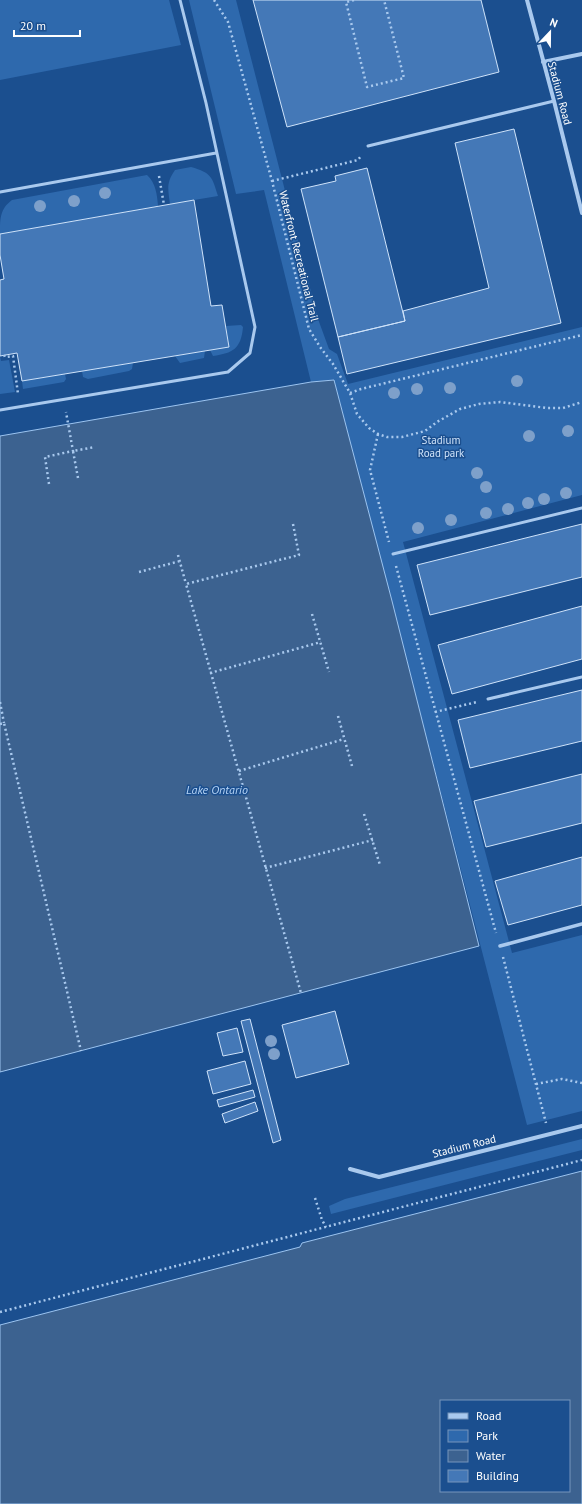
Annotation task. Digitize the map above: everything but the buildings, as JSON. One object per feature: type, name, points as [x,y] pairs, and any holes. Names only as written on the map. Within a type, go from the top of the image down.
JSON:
[{"type":"street","name":"Stadium Road","points":[[527,0],[582,213]]},
{"type":"street","points":[[543,62],[582,54]]},
{"type":"street","points":[[500,946],[582,924]]},
{"type":"street","name":"Stadium Road","points":[[350,1168],[379,1177],[582,1126]]},
{"type":"lane","points":[[0,410],[228,372],[250,353],[255,327],[206,103],[180,0]]},
{"type":"lane","points":[[368,146],[554,101]]},
{"type":"lane","points":[[0,192],[216,153]]},
{"type":"lane","points":[[393,554],[582,508]]},
{"type":"lane","points":[[488,699],[582,677]]},
{"type":"path","name":"Waterfront Recreational Trail","points":[[214,0],[228,22],[272,181],[309,329],[333,364],[350,394],[357,414],[369,428],[378,434]]},
{"type":"path","points":[[354,0],[346,2],[367,87],[404,78],[384,0]]},
{"type":"path","points":[[272,181],[358,160],[368,146]]},
{"type":"path","points":[[157,164],[164,205]]},
{"type":"path","points":[[350,394],[361,389],[582,335]]},
{"type":"path","points":[[4,355],[5,358],[13,356],[20,407]]},
{"type":"path","points":[[549,1135],[500,946],[370,470],[378,434],[387,437],[402,437],[425,431],[437,422],[460,409],[479,404],[500,402],[562,408],[582,402]]},
{"type":"path","points":[[69,428],[78,478]]},
{"type":"path","points":[[49,484],[45,457],[95,447]]},
{"type":"path","points":[[186,584],[299,555],[293,524]]},
{"type":"path","points":[[178,555],[301,993]]},
{"type":"path","points":[[140,572],[180,561]]},
{"type":"path","points":[[312,614],[329,672]]},
{"type":"path","points":[[210,673],[321,642]]},
{"type":"path","points":[[435,712],[488,699]]},
{"type":"path","points":[[0,702],[81,1051]]},
{"type":"path","points":[[338,716],[352,766]]},
{"type":"path","points":[[0,724],[4,723]]},
{"type":"path","points":[[239,771],[344,739]]},
{"type":"path","points":[[364,814],[380,865]]},
{"type":"path","points":[[265,868],[373,840]]},
{"type":"path","points":[[536,1084],[562,1079],[582,1083]]},
{"type":"path","points":[[0,1312],[582,1160]]},
{"type":"path","points":[[315,1198],[322,1220],[326,1227]]},
{"type":"green space","points":[[0,0],[169,0],[181,45],[0,80]]},
{"type":"green space","name":"Stadium Road park","points":[[189,0],[236,0],[318,319],[329,349],[337,354],[348,384],[582,327],[582,495],[403,542],[512,953],[582,935],[582,1111],[527,1125],[334,380],[311,382],[264,190],[236,194]]},
{"type":"green space","points":[[191,167],[203,171],[210,177],[218,196],[170,204],[168,186],[172,175],[175,170]]},
{"type":"green space","points":[[147,175],[154,185],[158,206],[0,234],[0,223],[3,210],[12,200]]},
{"type":"green space","points":[[241,325],[243,327],[242,334],[235,349],[213,356],[210,350],[229,347],[226,326]]},
{"type":"green space","points":[[205,351],[204,358],[180,363],[175,356]]},
{"type":"green space","points":[[0,356],[1,361],[9,360],[15,392],[0,394]]},
{"type":"green space","points":[[133,363],[132,369],[129,371],[88,379],[83,377],[82,371]]},
{"type":"green space","points":[[65,374],[66,379],[64,382],[23,389],[22,381]]},
{"type":"green space","points":[[582,1139],[582,1150],[331,1214],[329,1206],[345,1199]]},
{"type":"water","name":"Lake Ontario","points":[[334,380],[392,601],[479,946],[0,1072],[0,436],[311,382]]},
{"type":"water","points":[[582,1171],[582,1504],[0,1504],[0,1325],[300,1247],[302,1243]]}]
